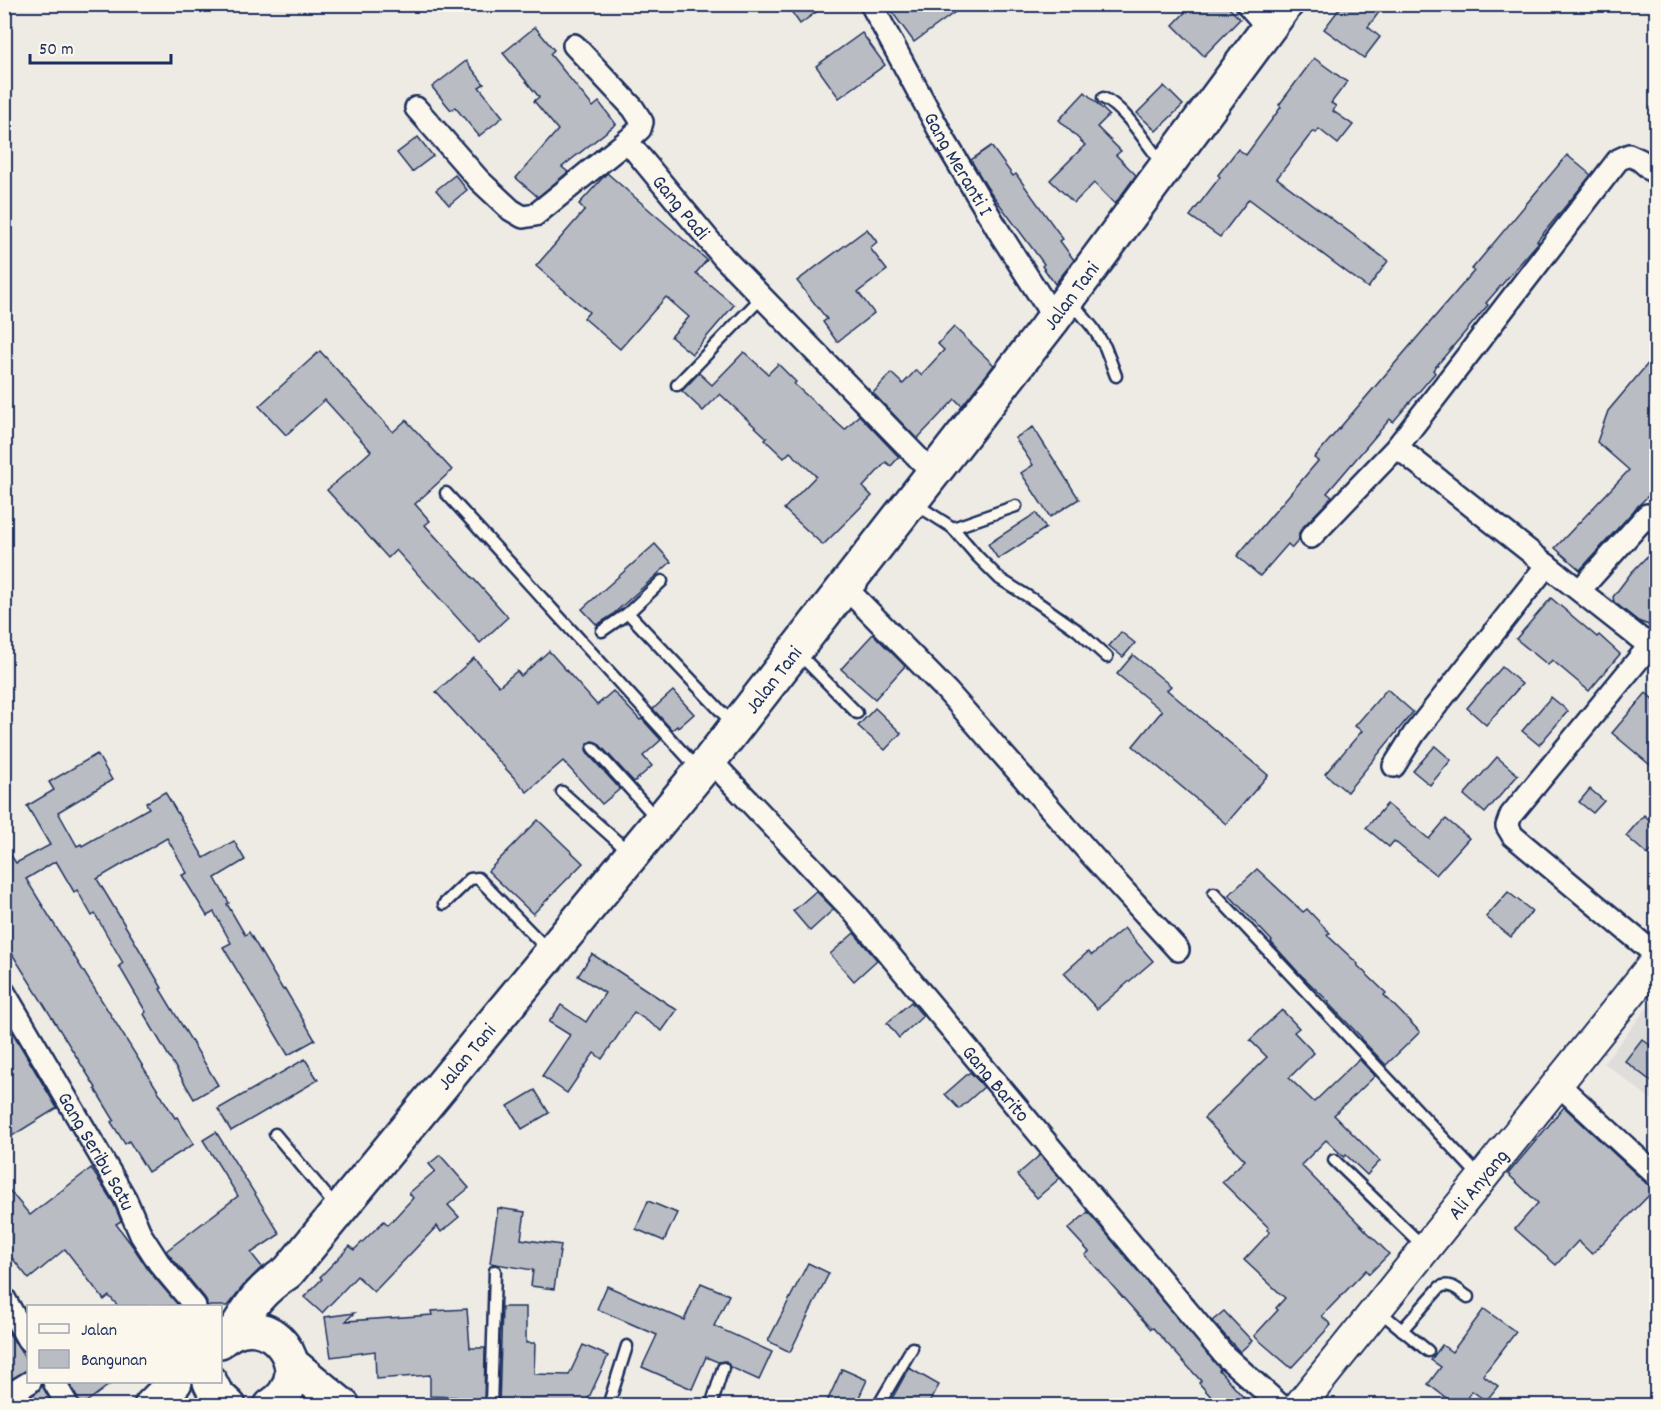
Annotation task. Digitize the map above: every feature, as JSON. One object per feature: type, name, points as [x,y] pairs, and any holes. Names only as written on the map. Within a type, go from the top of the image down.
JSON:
[{"type":"main road","name":"Jalan Tani","points":[[225,1337],[260,1293],[288,1272],[705,766],[1061,308],[1277,17]]},
{"type":"main road","points":[[274,1336],[273,1319],[288,1272]]},
{"type":"main road","points":[[225,1337],[245,1329],[256,1329],[266,1331],[283,1344],[289,1353],[292,1376],[282,1396],[271,1406]]},
{"type":"main road","points":[[292,1364],[343,1406]]},
{"type":"main road","points":[[151,1406],[174,1383]]},
{"type":"street","name":"Gang Meranti I","points":[[871,4],[945,141],[1001,235],[1061,308]]},
{"type":"street","points":[[1247,4],[1277,17]]},
{"type":"street","points":[[416,108],[479,180],[511,210],[523,217],[535,215],[627,141],[640,129],[642,122],[633,108],[574,45]]},
{"type":"street","name":"Gang Padi","points":[[627,141],[723,257],[933,473]]},
{"type":"street","points":[[1311,537],[1397,447],[1618,160],[1629,155],[1640,160],[1656,174]]},
{"type":"street","points":[[1397,447],[1547,565],[1654,645],[1510,815],[1507,826],[1513,836],[1656,955]]},
{"type":"street","points":[[1580,590],[1653,514]]},
{"type":"street","points":[[1394,766],[1414,734],[1547,565]]},
{"type":"street","points":[[845,587],[947,691],[1178,950]]},
{"type":"street","name":"Gang Barito","points":[[705,766],[851,909],[1225,1356],[1281,1406]]},
{"type":"street","name":"Ali Anyang","points":[[1299,1406],[1656,961]]},
{"type":"street","name":"Gang Seribu Satu","points":[[4,992],[125,1198],[141,1235],[159,1263],[194,1305]]},
{"type":"street","points":[[1558,1084],[1656,1174]]},
{"type":"street","points":[[4,1298],[27,1338]]},
{"type":"street","points":[[4,1398],[28,1383]]},
{"type":"street","points":[[55,1383],[68,1406]]},
{"type":"lane","points":[[1103,98],[1120,109],[1165,168]]},
{"type":"lane","points":[[678,385],[762,297]]},
{"type":"lane","points":[[1061,308],[1093,327],[1105,347],[1116,376]]},
{"type":"lane","points":[[446,493],[705,766]]},
{"type":"lane","points":[[912,501],[953,528],[1000,579],[1077,630],[1107,657]]},
{"type":"lane","points":[[953,528],[1016,506]]},
{"type":"lane","points":[[602,631],[628,613],[662,581]]},
{"type":"lane","points":[[628,613],[735,727]]},
{"type":"lane","points":[[795,650],[857,713]]},
{"type":"lane","points":[[593,748],[660,822]]},
{"type":"lane","points":[[562,792],[632,856]]},
{"type":"lane","points":[[444,904],[470,879],[478,878],[551,953]]},
{"type":"lane","points":[[1214,893],[1482,1178]]},
{"type":"lane","points":[[275,1134],[339,1210]]},
{"type":"lane","points":[[1334,1160],[1425,1248]]},
{"type":"lane","points":[[491,1406],[495,1271]]},
{"type":"lane","points":[[1402,1330],[1445,1284],[1468,1297]]},
{"type":"lane","points":[[1376,1308],[1428,1351]]},
{"type":"lane","points":[[608,1406],[627,1346]]},
{"type":"lane","points":[[878,1406],[912,1348]]},
{"type":"lane","points":[[711,1406],[723,1368]]},
{"type":"shaded area","points":[[1656,996],[1656,1103],[1604,1063]]},
{"type":"building","points":[[786,4],[827,4],[800,24]]},
{"type":"building","points":[[903,4],[966,4],[914,42],[892,12]]},
{"type":"building","points":[[1193,4],[1225,4],[1240,19],[1204,56],[1173,25]]},
{"type":"building","points":[[1343,4],[1385,4],[1368,27],[1380,37],[1364,58],[1324,29]]},
{"type":"building","points":[[535,27],[554,50],[550,54],[593,107],[599,102],[616,124],[562,167],[568,172],[538,197],[516,178],[558,130],[534,101],[539,97],[503,53]]},
{"type":"building","points":[[862,33],[885,65],[839,98],[816,66]]},
{"type":"building","points":[[1314,58],[1347,82],[1331,103],[1336,106],[1333,111],[1353,125],[1338,144],[1319,129],[1316,133],[1313,131],[1277,178],[1388,261],[1368,288],[1249,199],[1220,237],[1190,216],[1238,149],[1246,155]]},
{"type":"building","points":[[466,61],[484,84],[479,87],[503,117],[479,136],[455,107],[451,110],[432,87]]},
{"type":"building","points":[[1164,86],[1183,105],[1156,131],[1137,113]]},
{"type":"building","points":[[1085,92],[1109,115],[1097,127],[1121,151],[1116,155],[1136,175],[1115,204],[1094,183],[1074,203],[1050,180],[1085,145],[1059,120]]},
{"type":"building","points":[[418,137],[433,156],[412,172],[397,153]]},
{"type":"building","points":[[991,146],[1013,176],[1016,174],[1063,239],[1060,241],[1074,260],[1055,284],[1042,266],[1044,264],[986,186],[971,160]]},
{"type":"building","points":[[1567,155],[1591,175],[1537,241],[1539,242],[1486,303],[1488,305],[1433,370],[1435,373],[1393,422],[1390,419],[1327,493],[1332,497],[1302,528],[1299,540],[1292,548],[1288,544],[1260,576],[1237,556],[1318,461],[1314,458],[1474,271],[1472,269]]},
{"type":"building","points":[[607,173],[707,260],[696,273],[734,305],[692,354],[671,337],[689,317],[666,297],[620,349],[584,318],[589,312],[536,266],[585,210],[579,204]]},
{"type":"building","points":[[455,175],[467,190],[449,205],[436,190]]},
{"type":"building","points":[[867,229],[877,242],[870,248],[887,270],[858,292],[874,313],[837,342],[823,322],[827,319],[797,281]]},
{"type":"building","points":[[954,327],[994,365],[962,406],[955,399],[917,439],[873,393],[891,373],[903,384],[916,370],[921,375],[944,350],[938,344]]},
{"type":"building","points":[[320,351],[393,432],[406,420],[452,470],[415,504],[430,521],[425,525],[508,617],[480,643],[396,550],[388,558],[327,490],[371,451],[325,400],[286,435],[259,406]]},
{"type":"building","points":[[744,352],[768,374],[778,364],[796,382],[794,384],[845,430],[859,415],[899,457],[891,466],[886,462],[863,487],[872,496],[823,545],[784,509],[816,476],[790,452],[784,458],[765,440],[767,438],[720,394],[703,411],[682,391],[699,373],[712,385]]},
{"type":"building","points":[[1656,354],[1656,488],[1580,570],[1555,548],[1629,470],[1597,442],[1608,411]]},
{"type":"building","points":[[1033,427],[1079,499],[1050,517],[1021,473],[1033,465],[1015,438]]},
{"type":"building","points":[[1036,513],[1046,528],[998,559],[988,544]]},
{"type":"building","points":[[655,544],[671,562],[611,616],[597,625],[582,609]]},
{"type":"building","points":[[1656,547],[1656,626],[1651,626],[1638,621],[1614,602],[1613,597],[1631,573]]},
{"type":"building","points":[[1551,598],[1620,654],[1589,691],[1552,660],[1548,665],[1516,639]]},
{"type":"building","points":[[1121,632],[1135,643],[1123,657],[1109,646]]},
{"type":"building","points":[[873,634],[905,666],[875,699],[841,669]]},
{"type":"building","points":[[549,651],[597,705],[613,691],[661,740],[643,756],[652,766],[634,782],[598,743],[592,741],[588,743],[587,753],[620,789],[602,804],[563,761],[527,792],[436,692],[474,658],[499,686],[517,671],[521,676]]},
{"type":"building","points":[[1133,655],[1171,686],[1167,690],[1268,775],[1226,824],[1133,746],[1162,711],[1117,674]]},
{"type":"building","points":[[1502,667],[1522,684],[1486,725],[1467,708]]},
{"type":"building","points":[[1387,689],[1413,712],[1347,792],[1325,774],[1362,731],[1355,726]]},
{"type":"building","points":[[673,691],[694,714],[678,728],[677,726],[672,730],[653,709]]},
{"type":"building","points":[[1646,693],[1656,702],[1656,770],[1612,733]]},
{"type":"building","points":[[1551,697],[1568,711],[1539,745],[1522,731]]},
{"type":"building","points":[[875,708],[901,733],[885,750],[858,726]]},
{"type":"building","points":[[1435,746],[1451,760],[1430,785],[1413,771]]},
{"type":"building","points":[[97,754],[112,780],[58,812],[77,846],[81,844],[82,846],[149,808],[146,803],[165,792],[204,858],[234,841],[245,860],[215,878],[245,935],[249,932],[315,1040],[288,1055],[223,947],[231,943],[214,912],[207,916],[182,875],[187,873],[167,838],[97,879],[218,1085],[194,1099],[144,1014],[146,1012],[119,966],[123,963],[95,914],[92,916],[77,890],[74,892],[56,861],[26,879],[175,1118],[177,1117],[194,1144],[148,1172],[129,1141],[125,1144],[111,1122],[114,1120],[96,1088],[4,941],[4,845],[16,863],[50,845],[27,806],[54,790],[49,782]]},
{"type":"building","points":[[1497,757],[1518,775],[1485,813],[1464,795]]},
{"type":"building","points":[[1590,789],[1604,801],[1593,813],[1579,802]]},
{"type":"building","points":[[1387,804],[1429,839],[1446,819],[1469,838],[1436,875],[1394,841],[1389,847],[1366,828]]},
{"type":"building","points":[[1644,815],[1656,826],[1656,845],[1648,855],[1626,836]]},
{"type":"building","points":[[538,820],[583,863],[533,914],[488,871]]},
{"type":"building","points":[[1257,869],[1303,912],[1307,909],[1330,933],[1327,935],[1386,993],[1384,995],[1420,1032],[1386,1065],[1229,895]]},
{"type":"building","points":[[816,891],[834,909],[810,931],[793,911]]},
{"type":"building","points":[[1508,892],[1532,911],[1511,937],[1486,917]]},
{"type":"building","points":[[1124,928],[1153,961],[1097,1009],[1064,973],[1088,952],[1092,955]]},
{"type":"building","points":[[854,933],[877,960],[854,981],[830,954]]},
{"type":"building","points":[[592,954],[677,1010],[662,1031],[634,1012],[602,1059],[594,1053],[567,1093],[542,1076],[570,1035],[549,1022],[561,1005],[586,1022],[605,993],[578,976]]},
{"type":"building","points":[[911,1002],[923,1016],[899,1038],[887,1023]]},
{"type":"building","points":[[1282,1010],[1299,1028],[1294,1032],[1314,1053],[1289,1078],[1314,1102],[1359,1059],[1375,1076],[1334,1115],[1380,1161],[1367,1175],[1326,1140],[1301,1165],[1389,1254],[1369,1274],[1366,1270],[1322,1316],[1331,1325],[1291,1368],[1254,1336],[1278,1310],[1276,1308],[1285,1298],[1244,1260],[1270,1232],[1267,1230],[1269,1228],[1222,1182],[1245,1160],[1204,1118],[1267,1057],[1250,1040]]},
{"type":"building","points":[[4,1018],[57,1108],[4,1141]]},
{"type":"building","points":[[1642,1039],[1656,1050],[1656,1085],[1625,1061]]},
{"type":"building","points":[[305,1059],[318,1080],[231,1131],[218,1109]]},
{"type":"building","points":[[970,1072],[984,1087],[959,1109],[945,1094]]},
{"type":"building","points":[[535,1090],[549,1113],[522,1129],[508,1106]]},
{"type":"building","points":[[1564,1107],[1647,1184],[1656,1188],[1592,1254],[1578,1241],[1556,1265],[1515,1229],[1538,1203],[1508,1174]]},
{"type":"building","points":[[216,1132],[280,1234],[251,1253],[262,1267],[227,1306],[207,1305],[205,1298],[166,1251],[238,1196],[203,1140]]},
{"type":"building","points":[[440,1155],[469,1188],[448,1205],[459,1217],[441,1232],[437,1226],[374,1292],[357,1276],[322,1313],[304,1297],[350,1246],[354,1250],[384,1221],[388,1225],[413,1198],[409,1193],[435,1171],[429,1164]]},
{"type":"building","points":[[1040,1155],[1060,1178],[1037,1198],[1017,1175]]},
{"type":"building","points":[[91,1168],[114,1204],[121,1221],[116,1224],[149,1271],[178,1305],[117,1305],[109,1296],[104,1300],[65,1249],[29,1279],[4,1248],[4,1184],[30,1215]]},
{"type":"building","points":[[648,1201],[677,1213],[664,1241],[636,1229]]},
{"type":"building","points":[[498,1208],[525,1212],[521,1239],[561,1245],[554,1289],[531,1286],[533,1270],[490,1263]]},
{"type":"building","points":[[1088,1212],[1251,1406],[1219,1406],[1199,1383],[1201,1381],[1085,1255],[1089,1252],[1068,1229]]},
{"type":"building","points":[[808,1263],[829,1273],[790,1352],[768,1341]]},
{"type":"building","points":[[701,1283],[729,1295],[714,1326],[772,1352],[759,1380],[730,1367],[726,1361],[718,1362],[706,1357],[692,1389],[642,1367],[657,1335],[597,1309],[607,1286],[684,1320]]},
{"type":"building","points":[[502,1307],[526,1307],[526,1343],[535,1343],[534,1374],[569,1375],[583,1345],[608,1356],[585,1406],[499,1406]]},
{"type":"building","points":[[467,1309],[470,1348],[485,1348],[484,1406],[456,1406],[456,1397],[430,1396],[430,1375],[376,1379],[375,1351],[331,1357],[325,1317],[354,1313],[346,1321],[432,1315],[431,1311]]},
{"type":"building","points":[[1484,1309],[1516,1332],[1483,1375],[1498,1386],[1486,1401],[1472,1391],[1461,1406],[1457,1406],[1428,1384],[1441,1367],[1431,1360],[1442,1345],[1452,1352]]},
{"type":"building","points":[[1224,1311],[1252,1341],[1240,1352],[1212,1321]]},
{"type":"building","points":[[4,1325],[27,1361],[27,1371],[4,1383]]},
{"type":"building","points":[[909,1368],[939,1385],[927,1406],[888,1406]]},
{"type":"building","points":[[842,1369],[867,1380],[855,1406],[825,1406]]},
{"type":"building","points":[[69,1383],[112,1383],[81,1406]]},
{"type":"building","points":[[42,1385],[53,1406],[17,1406],[37,1392]]}]
